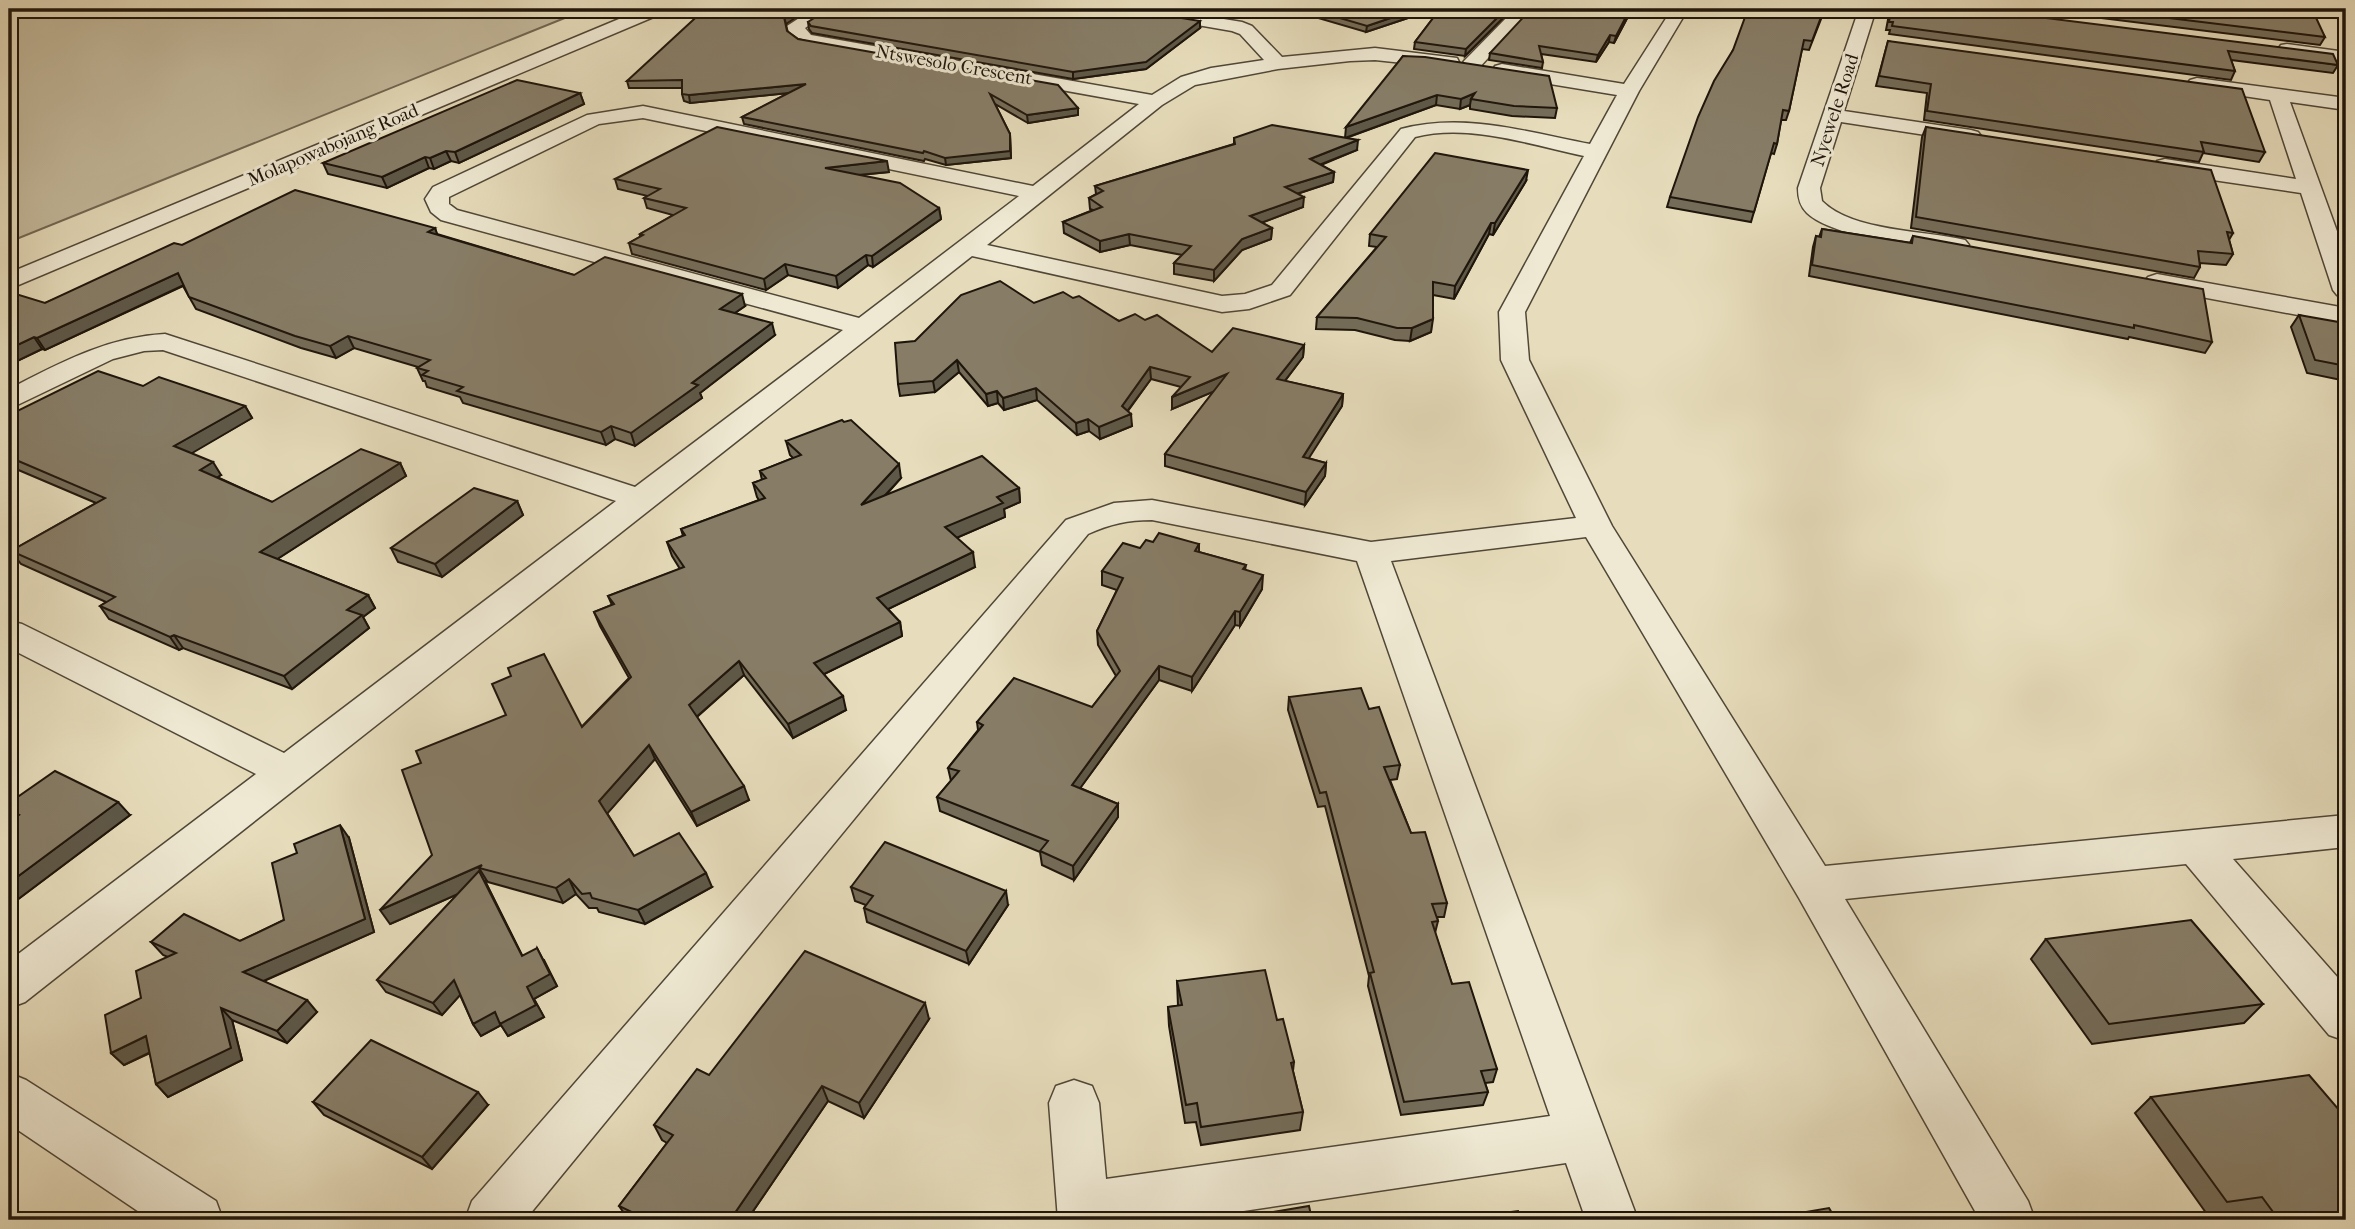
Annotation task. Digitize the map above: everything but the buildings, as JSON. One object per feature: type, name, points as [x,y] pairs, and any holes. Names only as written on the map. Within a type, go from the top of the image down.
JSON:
[{"type":"street","name":"Molapowabojang Road","points":[[9,282],[657,9]]},
{"type":"street","name":"Ntswesolo Crescent","points":[[825,9],[796,26],[797,33],[806,39],[1155,101]]},
{"type":"street","points":[[1134,9],[1236,26],[1246,30],[1278,63]]},
{"type":"street","points":[[1471,65],[1524,9]]},
{"type":"street","points":[[1680,9],[1629,91],[1512,312],[1516,360],[1596,526],[1814,885],[2009,1220]]},
{"type":"street","name":"Nyewele Road","points":[[1867,9],[1866,39],[1833,115],[1808,198],[1815,209],[1861,228],[1982,250]]},
{"type":"street","points":[[2301,9],[2342,15]]},
{"type":"street","points":[[2263,46],[2346,57]]},
{"type":"street","points":[[9,988],[1155,101],[1199,77],[1278,63],[1375,54],[1471,65],[1629,91]]},
{"type":"street","points":[[2184,82],[2346,104]]},
{"type":"street","points":[[2278,95],[2346,290]]},
{"type":"street","points":[[863,327],[449,215],[439,207],[436,199],[441,192],[594,119],[643,112],[1035,193]]},
{"type":"street","points":[[1833,115],[1997,140]]},
{"type":"street","points":[[968,248],[1222,304],[1249,301],[1281,290],[1408,133],[1420,128],[1460,126],[1596,152]]},
{"type":"street","points":[[2147,163],[2310,188]]},
{"type":"street","points":[[2131,277],[2346,316]]},
{"type":"street","points":[[9,400],[112,349],[165,342],[640,499]]},
{"type":"street","points":[[491,1220],[1077,527],[1098,516],[1124,509],[1152,510],[1371,553],[1596,526]]},
{"type":"street","points":[[1371,553],[1612,1220]]},
{"type":"street","points":[[9,633],[287,772]]},
{"type":"street","points":[[1814,885],[2346,831]]},
{"type":"street","points":[[2197,847],[2346,1020]]},
{"type":"street","points":[[9,1096],[197,1220]]},
{"type":"street","points":[[1074,1103],[1083,1215],[1581,1136]]},
{"type":"shaded area","points":[[9,9],[587,9],[9,242]]}]
